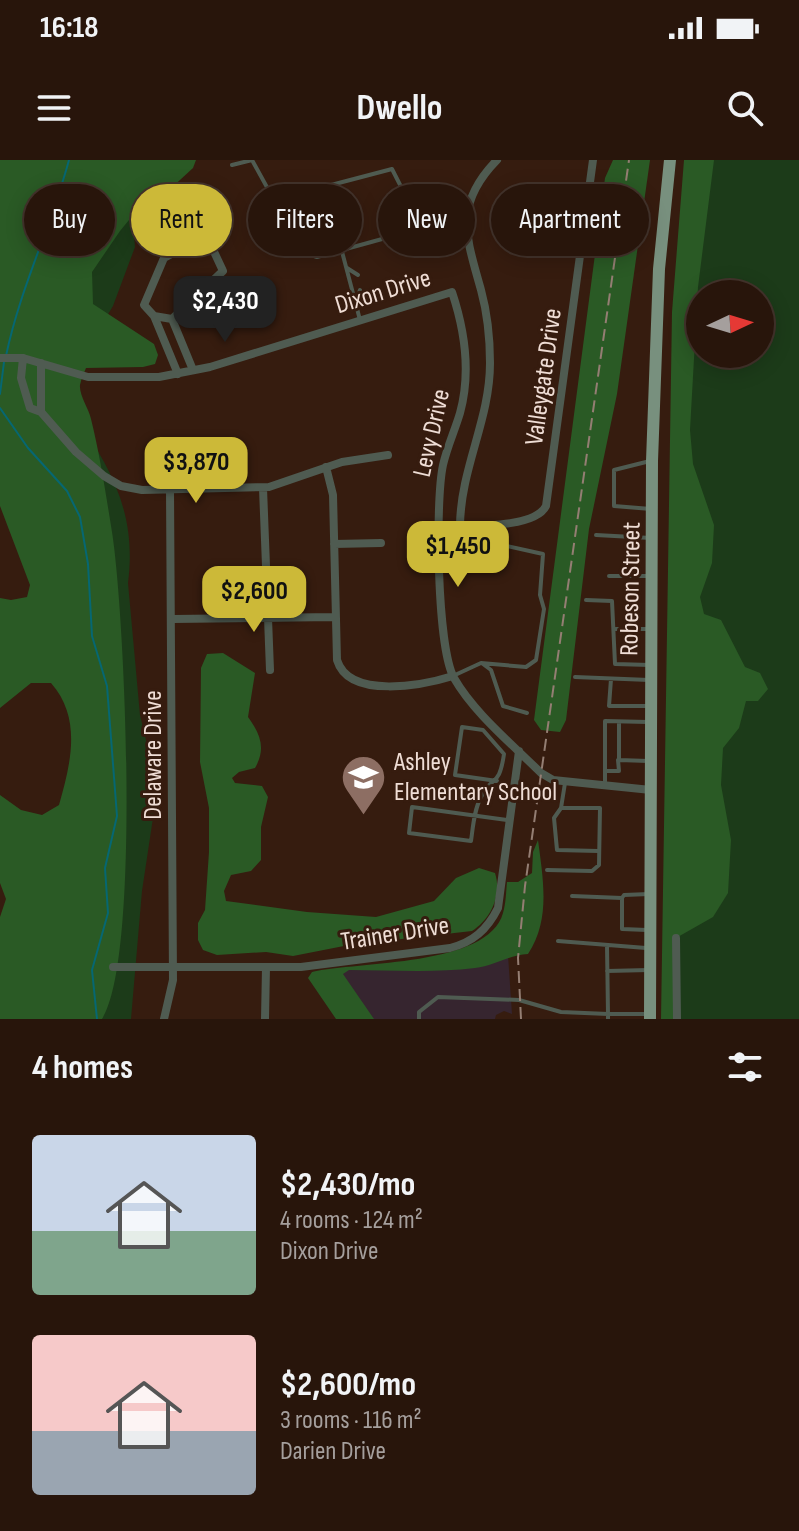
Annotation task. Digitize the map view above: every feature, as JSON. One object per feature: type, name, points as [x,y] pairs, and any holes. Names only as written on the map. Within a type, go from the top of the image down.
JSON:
[{"type":"main road","name":"Robeson Street","points":[[650,1016],[652,461],[659,269],[670,160]]},
{"type":"street","name":"Valleygate Drive","points":[[460,525],[466,468],[480,430],[490,363],[482,292],[467,248],[467,214],[481,176],[497,160]]},
{"type":"street","name":"Valleygate Drive","points":[[437,527],[529,521],[542,514],[546,506],[593,160]]},
{"type":"street","points":[[172,319],[223,271],[212,244],[206,240],[195,240],[164,258],[144,305],[154,316],[178,374]]},
{"type":"street","name":"Dixon Drive","points":[[0,358],[23,358],[99,378],[131,379],[178,374],[452,292]]},
{"type":"street","name":"Levy Drive","points":[[452,292],[465,346],[465,392],[444,463],[437,527],[448,663],[453,676]]},
{"type":"street","points":[[154,316],[172,319]]},
{"type":"street","points":[[172,319],[193,370]]},
{"type":"street","points":[[23,358],[24,396],[30,408],[41,412],[76,452],[121,486],[170,490],[263,488],[326,467],[388,455]]},
{"type":"street","points":[[41,363],[41,412]]},
{"type":"street","points":[[326,467],[333,495],[337,660],[342,672],[351,678],[385,687],[420,686],[453,676],[541,773],[565,783],[651,790]]},
{"type":"street","points":[[263,488],[270,670]]},
{"type":"street","name":"Delaware Drive","points":[[164,1019],[172,995],[173,965],[170,490]]},
{"type":"street","points":[[334,544],[381,543]]},
{"type":"street","points":[[173,619],[335,617]]},
{"type":"street","name":"Trainer Drive","points":[[113,967],[327,965],[450,948],[472,939],[487,926],[498,908],[519,751]]},
{"type":"street","points":[[676,938],[677,1019]]},
{"type":"street","points":[[265,1019],[266,967]]},
{"type":"lane","points":[[232,165],[252,160],[265,184]]},
{"type":"lane","points":[[336,184],[392,169],[422,228],[362,246]]},
{"type":"lane","points":[[343,256],[360,320]]},
{"type":"lane","points":[[345,267],[358,275]]},
{"type":"lane","points":[[355,302],[360,290]]},
{"type":"lane","points":[[652,461],[614,470],[614,506],[654,509]]},
{"type":"lane","points":[[596,535],[653,538]]},
{"type":"lane","points":[[453,676],[481,663],[526,667],[536,660],[544,609],[540,595],[543,554],[493,543],[485,554]]},
{"type":"lane","points":[[609,576],[653,576]]},
{"type":"lane","points":[[586,600],[612,601],[616,629],[615,664],[651,665]]},
{"type":"lane","points":[[616,629],[652,629]]},
{"type":"lane","points":[[481,663],[491,670],[503,706],[527,713]]},
{"type":"lane","points":[[575,677],[651,680]]},
{"type":"lane","points":[[611,679],[609,706],[650,706]]},
{"type":"lane","points":[[605,786],[605,721],[650,722]]},
{"type":"lane","points":[[605,771],[619,771],[619,721]]},
{"type":"lane","points":[[497,781],[455,775],[462,727],[483,730],[504,754],[497,781],[487,787],[475,816],[471,841],[409,833],[412,807],[475,816],[510,821]]},
{"type":"lane","points":[[490,738],[500,731]]},
{"type":"lane","points":[[618,760],[650,761]]},
{"type":"lane","points":[[565,783],[561,808],[554,818],[557,850],[598,851]]},
{"type":"lane","points":[[547,870],[596,871],[600,808],[561,808]]},
{"type":"lane","points":[[572,896],[622,898],[624,895],[650,894]]},
{"type":"lane","points":[[622,898],[622,929],[649,930]]},
{"type":"lane","points":[[558,941],[649,948]]},
{"type":"lane","points":[[607,945],[608,1016]]},
{"type":"lane","points":[[607,971],[649,970]]},
{"type":"lane","points":[[419,1019],[419,1012],[438,997],[519,1000],[561,1012],[650,1016]]},
{"type":"shaded area","points":[[508,955],[512,1014],[504,1011],[495,1019],[353,1019],[312,972]]},
{"type":"green space","points":[[0,160],[196,160],[193,168],[176,184],[131,184],[131,218],[115,238],[115,184],[24,184],[24,256],[103,256],[92,272],[93,304],[154,344],[158,355],[155,364],[143,367],[86,368],[80,385],[94,433],[112,532],[125,706],[126,860],[122,929],[114,984],[102,1019],[0,1019],[0,917],[6,899],[0,883],[0,795],[21,810],[42,815],[59,805],[71,741],[67,711],[51,683],[31,683],[0,708],[0,598],[11,600],[27,597],[30,585],[0,506]]},
{"type":"green space","points":[[613,160],[650,160],[647,184],[604,184]]},
{"type":"green space","points":[[684,160],[714,160],[699,280],[686,280],[686,368],[693,368],[690,430],[693,464],[714,525],[712,563],[700,597],[704,614],[721,620],[745,667],[760,673],[768,689],[758,701],[746,701],[739,728],[723,748],[721,785],[731,840],[728,893],[713,917],[676,938],[677,1019],[661,1019],[672,312]]},
{"type":"green space","points":[[693,160],[799,160],[799,1019],[672,1019],[688,368],[774,368],[774,280],[690,280]]},
{"type":"green space","points":[[0,203],[24,204],[24,256],[115,256],[115,209],[131,210],[132,256],[113,306],[89,346],[73,414],[110,473],[125,514],[140,715],[155,778],[156,798],[142,891],[131,1019],[41,1019],[82,756]]},
{"type":"green space","points":[[595,256],[636,256],[617,394],[589,529],[566,720],[560,732],[541,730],[534,720]]},
{"type":"green space","points":[[223,653],[255,673],[248,717],[259,736],[261,748],[255,768],[239,772],[232,778],[235,783],[262,786],[268,797],[261,827],[261,860],[251,871],[231,875],[224,891],[226,901],[376,917],[434,901],[456,878],[479,868],[495,873],[497,890],[493,906],[479,926],[472,931],[349,945],[293,956],[266,952],[217,955],[203,950],[198,940],[198,923],[205,910],[209,808],[200,762],[201,668],[207,654]]},
{"type":"green space","points":[[538,840],[543,913],[528,954],[459,970],[349,970],[343,974],[374,1019],[336,1019],[308,978],[312,972],[420,959],[473,943],[492,931],[503,913],[507,882],[518,882],[532,873],[533,852]]},
{"type":"waterway","points":[[6,356],[19,306],[69,160]]},
{"type":"waterway","points":[[0,394],[4,362]]},
{"type":"waterway","points":[[0,408],[28,448],[67,491],[80,517],[88,564],[92,636],[107,686],[117,816],[105,868],[108,913],[92,970],[97,1019]]},
{"type":"railway","points":[[521,1019],[518,958],[525,886],[629,160]]},
{"type":"place","name":"Ashley Elementary School","points":[[363,816]]}]
